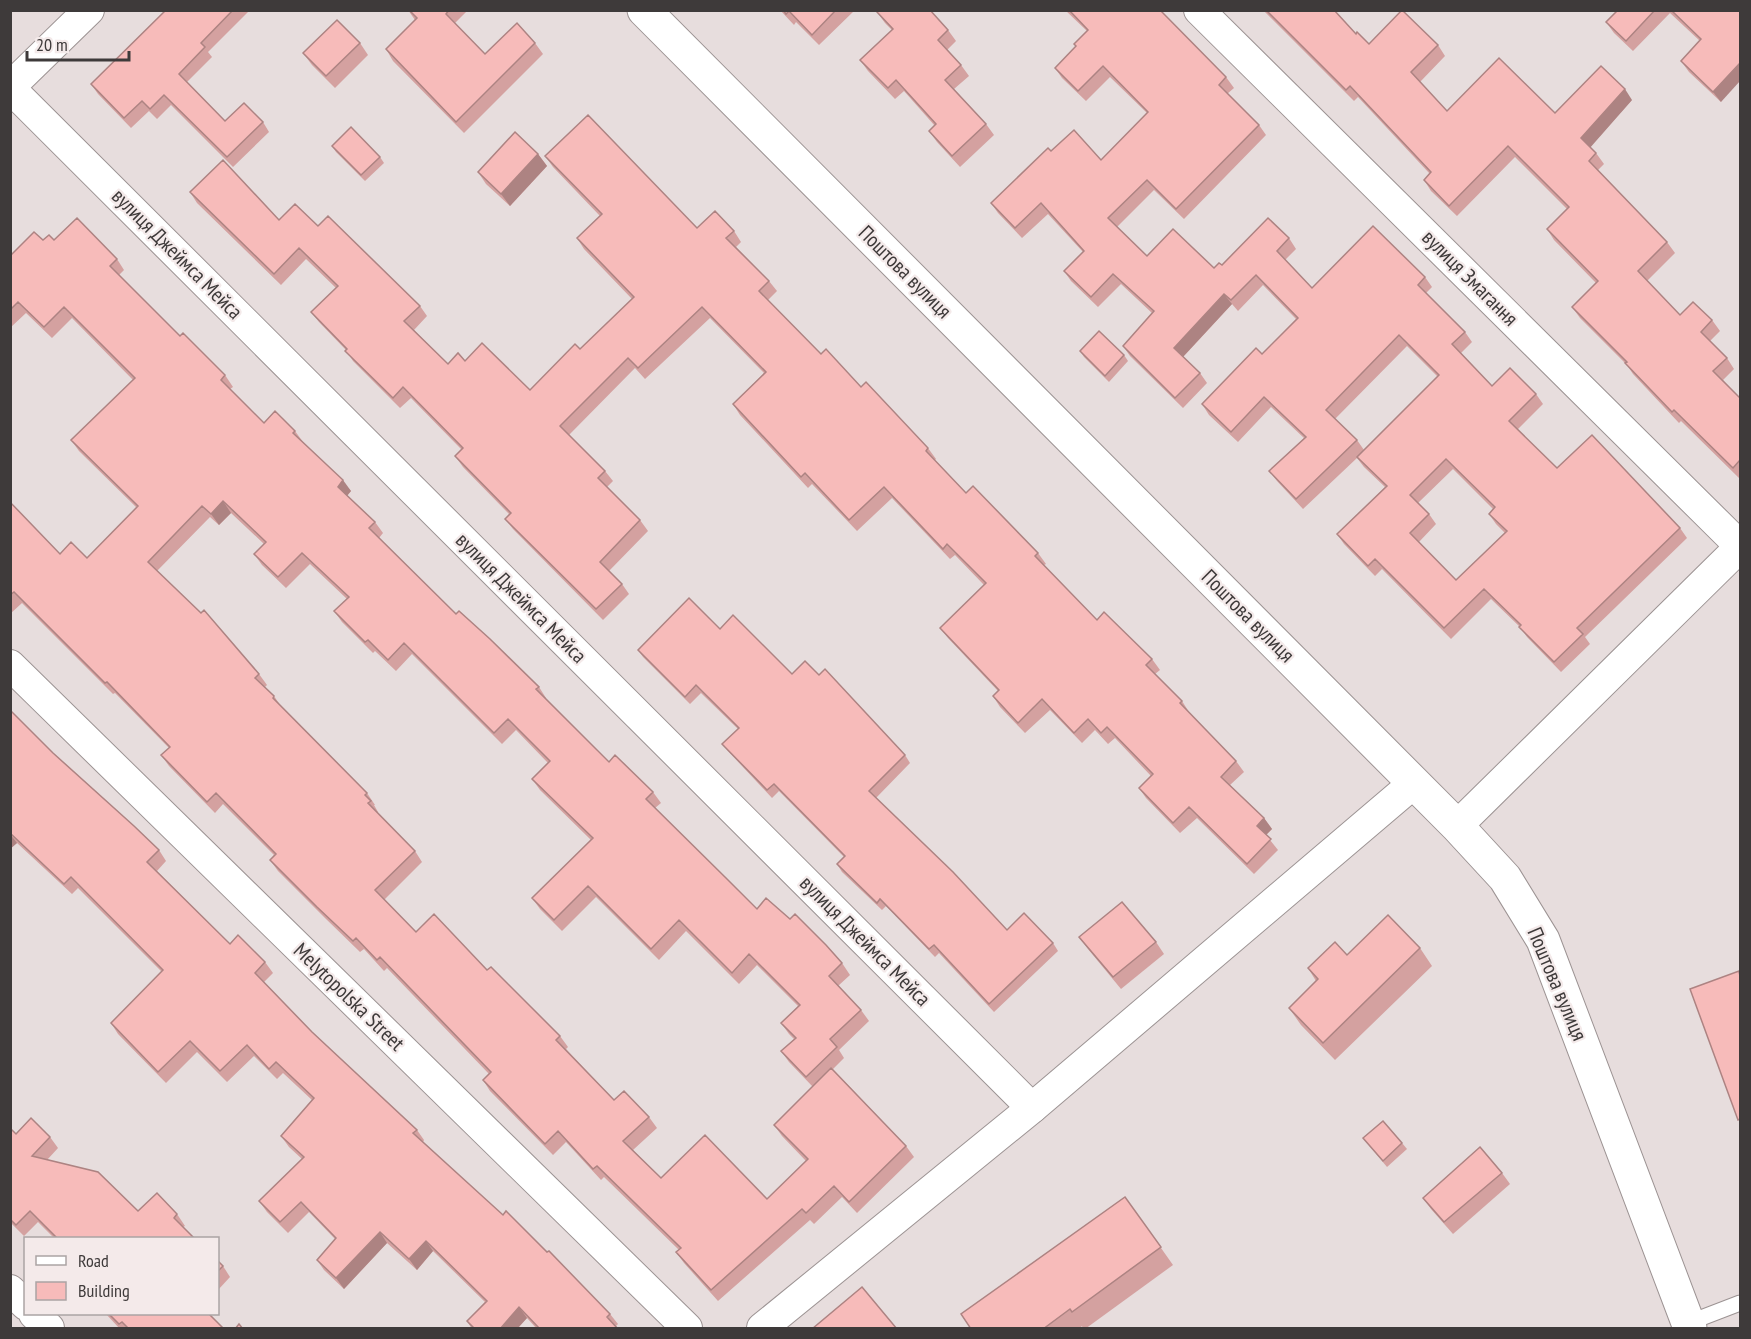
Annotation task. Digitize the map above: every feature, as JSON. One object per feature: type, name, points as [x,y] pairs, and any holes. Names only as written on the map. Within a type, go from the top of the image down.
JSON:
[{"type":"street","points":[[10,87],[89,10]]},
{"type":"street","name":"Поштова вулиця","points":[[644,10],[1457,826],[1505,878],[1543,940],[1689,1326]]},
{"type":"street","name":"вулиця Змагання","points":[[1199,10],[1740,547]]},
{"type":"street","name":"вулиця Джеймса Мейса","points":[[10,87],[1032,1108]]},
{"type":"street","points":[[1457,826],[1740,547]]},
{"type":"street","name":"Melytopolska Street","points":[[10,665],[687,1329]]},
{"type":"street","points":[[762,1329],[1032,1108],[1414,783]]},
{"type":"street","points":[[10,1290],[24,1303]]},
{"type":"street","points":[[35,1315],[49,1329]]},
{"type":"lane","points":[[1689,1326],[1740,1303]]},
{"type":"building","points":[[166,10],[233,10],[201,43],[205,47],[179,74],[225,121],[244,103],[263,122],[227,157],[164,95],[150,109],[142,101],[124,118],[91,84]]},
{"type":"building","points":[[409,10],[449,10],[446,14],[485,54],[517,23],[535,43],[456,122],[386,49],[417,18]]},
{"type":"building","points":[[783,10],[836,10],[812,35],[789,11],[786,14]]},
{"type":"building","points":[[879,10],[930,10],[948,30],[938,40],[961,65],[945,80],[986,124],[952,156],[929,131],[936,124],[896,80],[888,88],[860,60],[893,29],[877,12]]},
{"type":"building","points":[[1069,10],[1160,10],[1226,77],[1219,85],[1259,125],[1176,209],[1147,180],[1108,218],[1147,256],[1173,229],[1214,268],[1219,263],[1222,265],[1268,218],[1289,238],[1277,251],[1312,288],[1373,226],[1425,277],[1418,285],[1465,332],[1452,344],[1492,386],[1510,368],[1536,394],[1509,421],[1557,468],[1592,435],[1680,528],[1577,628],[1583,634],[1554,662],[1484,589],[1444,628],[1375,559],[1368,566],[1337,534],[1387,486],[1357,457],[1439,375],[1399,335],[1326,410],[1357,440],[1296,499],[1269,471],[1306,437],[1264,397],[1231,432],[1202,404],[1256,348],[1262,354],[1298,318],[1256,275],[1231,300],[1224,294],[1174,348],[1200,373],[1175,398],[1123,346],[1154,311],[1113,274],[1091,297],[1064,271],[1084,251],[1041,203],[1015,228],[991,203],[1048,148],[1051,151],[1074,130],[1101,160],[1148,112],[1103,66],[1078,91],[1055,68],[1088,30]],"holes":[[[1446,459],[1495,507],[1489,514],[1507,531],[1456,580],[1410,533],[1429,514],[1410,495]]]},
{"type":"building","points":[[1266,10],[1334,10],[1356,34],[1357,32],[1369,44],[1402,10],[1438,45],[1411,72],[1447,111],[1499,58],[1555,113],[1601,66],[1625,89],[1581,138],[1596,153],[1589,161],[1667,242],[1638,271],[1680,315],[1693,302],[1712,320],[1701,332],[1727,358],[1713,371],[1740,398],[1740,460],[1733,468],[1674,410],[1672,412],[1625,363],[1627,362],[1572,307],[1598,281],[1547,229],[1569,207],[1508,146],[1449,206],[1424,180],[1431,172],[1350,86],[1346,90]]},
{"type":"building","points":[[1618,10],[1655,10],[1626,41],[1606,22]]},
{"type":"building","points":[[1671,10],[1740,10],[1740,63],[1713,92],[1681,61],[1701,39]]},
{"type":"building","points":[[337,20],[360,43],[326,76],[303,53]]},
{"type":"building","points":[[588,115],[697,228],[715,211],[734,231],[726,238],[769,281],[759,291],[821,354],[826,349],[861,387],[866,382],[928,448],[926,451],[966,493],[973,486],[1038,553],[1035,556],[1097,620],[1104,612],[1152,659],[1146,665],[1236,761],[1221,777],[1264,818],[1257,826],[1271,839],[1247,864],[1189,807],[1173,823],[1139,788],[1153,774],[1107,727],[1101,733],[1088,719],[1074,733],[1042,699],[1018,723],[993,696],[999,690],[940,628],[986,583],[947,544],[943,549],[884,487],[849,520],[805,473],[801,477],[733,404],[766,372],[702,307],[638,368],[628,358],[560,426],[605,471],[598,478],[640,520],[600,562],[622,584],[596,609],[505,519],[511,513],[455,456],[463,448],[403,387],[393,398],[345,351],[347,349],[311,312],[338,286],[299,248],[274,274],[190,192],[223,160],[279,220],[295,204],[318,226],[328,216],[420,306],[404,321],[448,364],[458,353],[465,361],[482,343],[530,390],[575,344],[580,349],[634,297],[577,238],[602,214],[545,156]]},
{"type":"building","points":[[351,127],[380,157],[361,175],[332,146]]},
{"type":"building","points":[[515,132],[538,154],[501,194],[478,172]]},
{"type":"building","points":[[77,218],[117,259],[110,266],[180,336],[183,333],[225,375],[221,380],[264,423],[275,411],[295,431],[293,433],[343,480],[338,487],[375,522],[369,528],[456,614],[459,611],[490,639],[539,687],[536,689],[609,762],[615,755],[653,792],[646,799],[757,909],[766,898],[790,919],[795,914],[826,945],[842,963],[829,976],[861,1010],[830,1039],[837,1047],[806,1077],[781,1051],[796,1038],[781,1023],[800,1005],[749,954],[732,973],[679,920],[651,949],[588,886],[554,920],[532,898],[593,838],[532,779],[550,761],[508,719],[494,733],[404,643],[388,660],[368,640],[365,642],[334,611],[349,597],[302,553],[278,577],[254,554],[266,542],[223,501],[211,514],[202,506],[148,562],[201,613],[204,610],[259,674],[255,678],[367,793],[365,795],[371,801],[368,803],[415,851],[375,890],[416,932],[434,914],[487,970],[491,967],[560,1036],[556,1040],[614,1100],[624,1091],[649,1117],[623,1141],[661,1178],[705,1135],[767,1199],[808,1159],[774,1125],[831,1068],[906,1146],[849,1202],[834,1186],[806,1213],[802,1209],[711,1290],[676,1252],[681,1248],[597,1166],[593,1169],[558,1131],[545,1144],[483,1080],[491,1072],[380,957],[377,960],[356,938],[353,941],[270,860],[276,854],[216,793],[207,802],[161,755],[170,747],[14,592],[10,595],[10,502],[60,554],[71,542],[87,558],[138,506],[71,440],[135,378],[64,307],[44,327],[18,302],[10,310],[10,256],[34,232],[43,240],[49,235],[54,240]]},
{"type":"building","points":[[1099,331],[1124,355],[1105,376],[1080,351]]},
{"type":"building","points":[[689,598],[720,629],[733,615],[792,674],[805,661],[819,675],[825,669],[905,755],[869,791],[953,872],[1007,930],[1024,913],[1053,943],[989,1004],[934,945],[929,949],[880,899],[877,903],[837,864],[845,856],[774,784],[767,790],[722,744],[739,728],[696,685],[685,697],[638,650]]},
{"type":"building","points":[[10,710],[53,753],[159,850],[147,862],[230,944],[238,935],[265,962],[255,973],[312,1032],[417,1130],[413,1133],[503,1215],[506,1211],[547,1252],[549,1251],[610,1314],[607,1317],[618,1329],[540,1329],[519,1307],[500,1329],[475,1329],[467,1321],[487,1301],[426,1241],[409,1259],[380,1232],[336,1278],[317,1260],[336,1238],[301,1202],[280,1222],[259,1201],[304,1157],[281,1136],[314,1098],[276,1062],[269,1069],[247,1045],[220,1071],[190,1041],[158,1072],[111,1023],[163,970],[71,877],[64,884],[10,833]]},
{"type":"building","points":[[1122,902],[1156,942],[1113,977],[1079,937]]},
{"type":"building","points":[[1388,915],[1420,948],[1323,1043],[1289,1008],[1318,979],[1308,968],[1335,942],[1347,955]]},
{"type":"building","points":[[1739,971],[1740,1119],[1738,1120],[1690,989]]},
{"type":"building","points":[[31,1118],[50,1137],[32,1156],[98,1172],[138,1211],[157,1193],[177,1214],[174,1218],[193,1237],[56,1237],[30,1211],[16,1225],[10,1219],[10,1128],[16,1134]]},
{"type":"building","points":[[1383,1121],[1402,1143],[1383,1161],[1363,1138]]},
{"type":"building","points":[[1480,1147],[1502,1173],[1444,1222],[1423,1198]]},
{"type":"building","points":[[1125,1197],[1161,1247],[1072,1312],[1070,1309],[1043,1329],[971,1329],[961,1314]]},
{"type":"building","points":[[862,1287],[897,1329],[812,1329]]},
{"type":"building","points":[[110,1315],[210,1315],[224,1329],[129,1329],[122,1322],[119,1324]]}]
